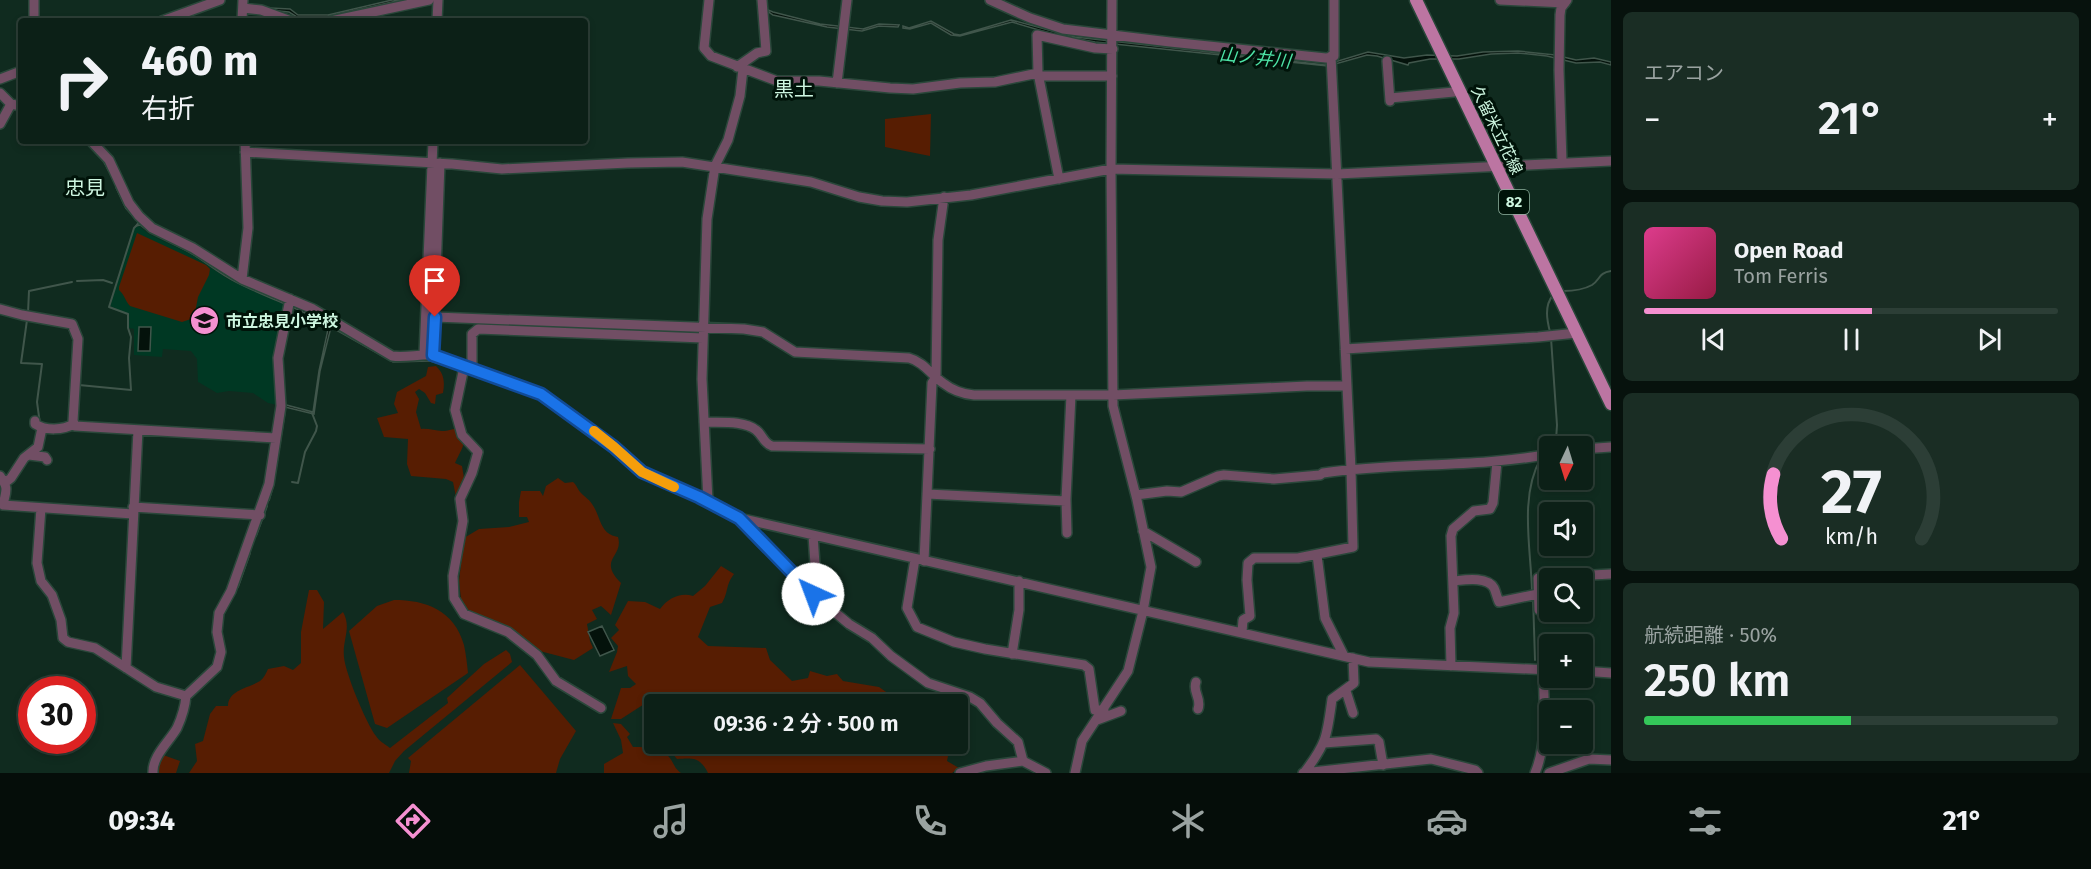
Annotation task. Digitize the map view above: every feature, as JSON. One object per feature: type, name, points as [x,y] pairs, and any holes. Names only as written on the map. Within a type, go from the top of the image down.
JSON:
[{"type":"main road","name":"久留米立花線","points":[[1416,0],[1611,404]]},
{"type":"street","points":[[34,0],[34,18]]},
{"type":"street","points":[[170,18],[220,0]]},
{"type":"street","points":[[345,18],[429,0]]},
{"type":"street","points":[[437,18],[438,0]]},
{"type":"street","points":[[709,0],[704,48],[711,56],[777,81],[913,89],[960,83],[995,82],[1039,74],[1112,76]]},
{"type":"street","points":[[708,501],[702,380],[707,219],[715,166],[728,140],[740,96],[740,68],[745,59],[766,51],[762,0]]},
{"type":"street","points":[[837,83],[847,0]]},
{"type":"street","points":[[992,0],[1030,18],[1063,29],[1326,58],[1334,56],[1334,0]]},
{"type":"street","points":[[1075,773],[1083,741],[1128,671],[1143,611],[1150,567],[1136,495],[1113,406],[1112,0]]},
{"type":"street","points":[[1500,0],[1566,2],[1560,15],[1562,162]]},
{"type":"street","points":[[243,4],[283,18]]},
{"type":"street","points":[[1059,179],[1047,127],[1039,74],[1037,35],[1095,48],[1113,49]]},
{"type":"street","points":[[1242,633],[1243,620],[1250,616],[1248,563],[1254,558],[1298,558],[1353,547],[1331,56]]},
{"type":"street","points":[[1387,62],[1390,99],[1460,90]]},
{"type":"street","points":[[0,80],[18,72]]},
{"type":"street","points":[[0,93],[11,104],[18,105]]},
{"type":"street","points":[[0,124],[11,104]]},
{"type":"street","points":[[94,144],[109,160],[129,203],[152,228],[193,248],[242,279],[313,309],[392,356],[429,355],[541,394],[614,447],[642,472],[708,501],[739,518],[1369,662],[1539,670]]},
{"type":"street","points":[[242,279],[248,228],[245,144]]},
{"type":"street","points":[[429,355],[435,317],[436,163],[433,144]]},
{"type":"street","points":[[245,152],[502,169],[682,162],[811,182],[859,197],[907,202],[971,195],[1111,170],[1337,174],[1611,160]]},
{"type":"street","points":[[429,355],[436,163]]},
{"type":"street","points":[[944,197],[938,240],[936,377],[932,383],[927,495],[919,560],[907,608],[917,627],[954,642],[1084,666],[1089,669],[1095,710],[1104,710]]},
{"type":"street","points":[[153,773],[153,763],[177,727],[185,709],[186,696],[217,667],[221,652],[218,632],[219,613],[231,591],[260,515],[269,484],[281,406],[278,358],[290,299]]},
{"type":"street","points":[[0,309],[72,324],[78,339],[74,424]]},
{"type":"street","points":[[435,317],[744,329],[763,332],[795,352],[917,360],[936,377],[961,393],[974,395],[1113,395],[1347,386]]},
{"type":"street","points":[[601,708],[556,681],[537,655],[508,632],[464,614],[454,598],[453,576],[463,521],[460,499],[472,473],[478,452],[462,435],[455,410],[468,368],[472,334],[478,329],[703,338]]},
{"type":"street","points":[[1345,349],[1577,333]]},
{"type":"street","points":[[1067,533],[1066,501],[1071,395]]},
{"type":"street","points":[[704,422],[754,428],[768,445],[772,446],[930,449]]},
{"type":"street","points":[[260,515],[3,506],[7,488],[3,479],[38,447],[39,424],[57,428],[74,424],[276,438]]},
{"type":"street","points":[[126,668],[138,430]]},
{"type":"street","points":[[1593,448],[1611,447]]},
{"type":"street","points":[[29,455],[45,457],[47,460]]},
{"type":"street","points":[[1136,495],[1167,491],[1181,492],[1224,475],[1274,479],[1320,475],[1351,469],[1497,462],[1539,456]]},
{"type":"street","points":[[1451,666],[1450,628],[1454,613],[1451,536],[1453,529],[1474,511],[1490,509],[1493,503],[1497,462]]},
{"type":"street","points":[[927,495],[1066,501]]},
{"type":"street","points":[[40,508],[37,563],[41,581],[52,595],[61,620],[63,638],[68,642],[95,648],[156,687],[186,696]]},
{"type":"street","points":[[739,518],[811,592],[849,624],[872,638],[891,656],[928,682],[970,696],[980,703],[1018,742],[1023,761]]},
{"type":"street","points":[[1143,531],[1196,562]]},
{"type":"street","points":[[811,592],[816,579],[813,535]]},
{"type":"street","points":[[1303,773],[1318,755],[1327,738],[1332,699],[1354,683],[1349,657],[1325,618],[1317,555]]},
{"type":"street","points":[[1539,610],[1538,578],[1611,574]]},
{"type":"street","points":[[1453,581],[1470,578],[1488,584],[1494,587],[1499,602],[1538,594]]},
{"type":"street","points":[[1012,654],[1019,610],[1019,581]]},
{"type":"street","points":[[1593,672],[1611,673]]},
{"type":"street","points":[[1196,682],[1194,691],[1199,702],[1198,709]]},
{"type":"street","points":[[1535,773],[1542,746],[1545,688]]},
{"type":"street","points":[[1346,691],[1353,714]]},
{"type":"street","points":[[1097,720],[1121,711]]},
{"type":"street","points":[[1324,743],[1376,739],[1379,742],[1383,765]]},
{"type":"street","points":[[1303,773],[1431,759],[1476,770],[1478,773]]},
{"type":"street","points":[[1549,773],[1589,759],[1611,760]]},
{"type":"street","points":[[960,773],[986,766],[1023,761],[1046,773]]},
{"type":"shaded area","points":[[931,114],[930,156],[885,147],[885,119]]},
{"type":"shaded area","name":"市立忠見小学校","points":[[139,226],[149,234],[193,255],[228,279],[285,304],[277,405],[268,403],[253,393],[229,391],[217,393],[198,382],[197,359],[191,351],[163,349],[162,357],[134,355],[134,329],[129,328],[128,314],[110,306],[134,228]]},
{"type":"shaded area","points":[[137,233],[206,265],[210,269],[198,297],[194,318],[182,322],[128,304],[119,287]]},
{"type":"shaded area","points":[[436,366],[443,378],[443,393],[436,395],[435,404],[431,403],[425,393],[419,389],[415,392],[419,399],[416,412],[421,429],[463,430],[464,443],[455,463],[462,466],[465,484],[456,497],[453,482],[446,479],[411,476],[407,464],[408,439],[384,437],[377,418],[398,413],[394,404],[397,392],[426,376],[428,367]]},
{"type":"shaded area","points":[[558,478],[565,483],[574,483],[592,504],[607,532],[618,537],[619,544],[611,568],[621,583],[611,615],[601,606],[592,610],[597,619],[587,624],[593,648],[574,660],[536,650],[462,608],[459,581],[464,538],[479,529],[509,527],[529,522],[527,517],[519,517],[521,491],[540,491],[543,496],[546,486]]},
{"type":"shaded area","points":[[721,566],[734,574],[722,603],[710,607],[698,637],[708,646],[766,648],[770,660],[792,681],[808,678],[810,671],[827,676],[837,674],[843,681],[879,687],[889,694],[644,694],[644,704],[621,719],[611,719],[621,688],[630,688],[636,684],[628,676],[627,666],[609,672],[618,646],[611,638],[619,630],[615,625],[628,601],[645,602],[660,609],[675,597],[693,596],[705,586]]},
{"type":"shaded area","points":[[309,590],[317,590],[324,602],[323,629],[343,612],[347,623],[344,651],[348,674],[372,729],[390,748],[448,703],[447,698],[484,664],[506,650],[512,662],[404,751],[395,761],[389,773],[189,773],[197,761],[195,744],[203,741],[210,714],[216,706],[228,706],[231,696],[260,681],[268,669],[284,666],[293,670],[301,663],[301,632]]},
{"type":"shaded area","points":[[394,600],[428,605],[446,615],[459,633],[464,645],[468,673],[387,728],[375,724],[349,631],[377,606]]},
{"type":"shaded area","points":[[520,665],[576,731],[560,759],[556,773],[409,773],[411,761],[408,758]]},
{"type":"shaded area","points":[[613,723],[621,724],[630,734],[627,737],[633,747],[644,748],[644,754],[666,754],[681,773],[604,773],[604,764],[623,753],[621,740]]},
{"type":"shaded area","points":[[673,754],[948,754],[947,761],[959,768],[952,773],[708,773],[699,761],[677,759]]},
{"type":"shaded area","points":[[163,755],[180,761],[176,773],[159,773],[159,762]]},
{"type":"water","points":[[392,0],[401,0],[322,18],[297,17],[289,12],[269,10],[270,8],[290,9],[298,15],[328,15]]},
{"type":"water","points":[[757,0],[762,0],[768,10],[773,12],[820,24],[863,29],[879,24],[899,25],[898,27],[879,26],[862,31],[827,27],[773,15]]},
{"type":"water","name":"山ノ井川","points":[[1011,20],[1075,37],[1325,65],[1368,52],[1404,58],[1518,51],[1576,60],[1594,58],[1611,62],[1611,65],[1600,62],[1576,63],[1547,56],[1518,53],[1459,59],[1430,59],[1408,65],[1367,55],[1328,66],[1095,42],[1056,35],[1012,22],[960,36],[951,35],[931,23],[910,29],[903,28],[903,26],[909,28],[931,21],[960,35]]},
{"type":"water","points":[[140,220],[296,304],[389,358],[430,359],[429,361],[393,362],[331,327],[320,371],[314,414],[285,407],[286,405],[313,412],[319,371],[329,325],[230,279],[189,252],[140,225],[136,226]]},
{"type":"water","points":[[139,327],[151,327],[150,351],[138,351]]},
{"type":"water","points":[[602,626],[614,650],[600,656],[588,632]]},
{"type":"waterway","points":[[88,144],[91,147]]},
{"type":"waterway","points":[[103,160],[109,171]]},
{"type":"waterway","points":[[116,187],[126,208],[135,218]]},
{"type":"waterway","points":[[79,385],[131,390],[129,358],[131,337],[128,328],[128,314],[109,307],[134,228],[138,224]]},
{"type":"waterway","points":[[1563,291],[1589,287],[1604,273],[1611,271]]},
{"type":"waterway","points":[[77,281],[103,280],[112,283]]},
{"type":"waterway","points":[[28,313],[29,291],[72,282]]},
{"type":"waterway","points":[[1550,332],[1547,308],[1553,295]]},
{"type":"waterway","points":[[27,320],[21,363],[42,364],[37,402],[40,424]]},
{"type":"waterway","points":[[1551,338],[1556,436]]},
{"type":"waterway","points":[[428,360],[460,370]]},
{"type":"waterway","points":[[465,372],[503,385]]},
{"type":"waterway","points":[[269,500],[285,411]]},
{"type":"waterway","points":[[292,482],[298,483],[305,452],[316,431],[317,426],[312,413]]},
{"type":"waterway","points":[[609,449],[621,459]]},
{"type":"waterway","points":[[1532,591],[1528,506],[1534,473],[1539,462]]},
{"type":"waterway","points":[[256,536],[267,506]]},
{"type":"waterway","points":[[752,538],[763,549]]},
{"type":"waterway","points":[[238,587],[250,553]]},
{"type":"waterway","points":[[1533,597],[1535,660]]},
{"type":"slow traffic","points":[[594,431],[642,472],[674,487]]},
{"type":"place","name":"市立忠見小学校","points":[[205,321]]},
{"type":"district","name":"黒土","points":[[794,89]]},
{"type":"district","name":"忠見","points":[[85,188]]},
{"type":"route","points":[[435,317],[433,355],[541,394],[614,447],[642,472],[699,497],[739,518],[813,594]]}]
